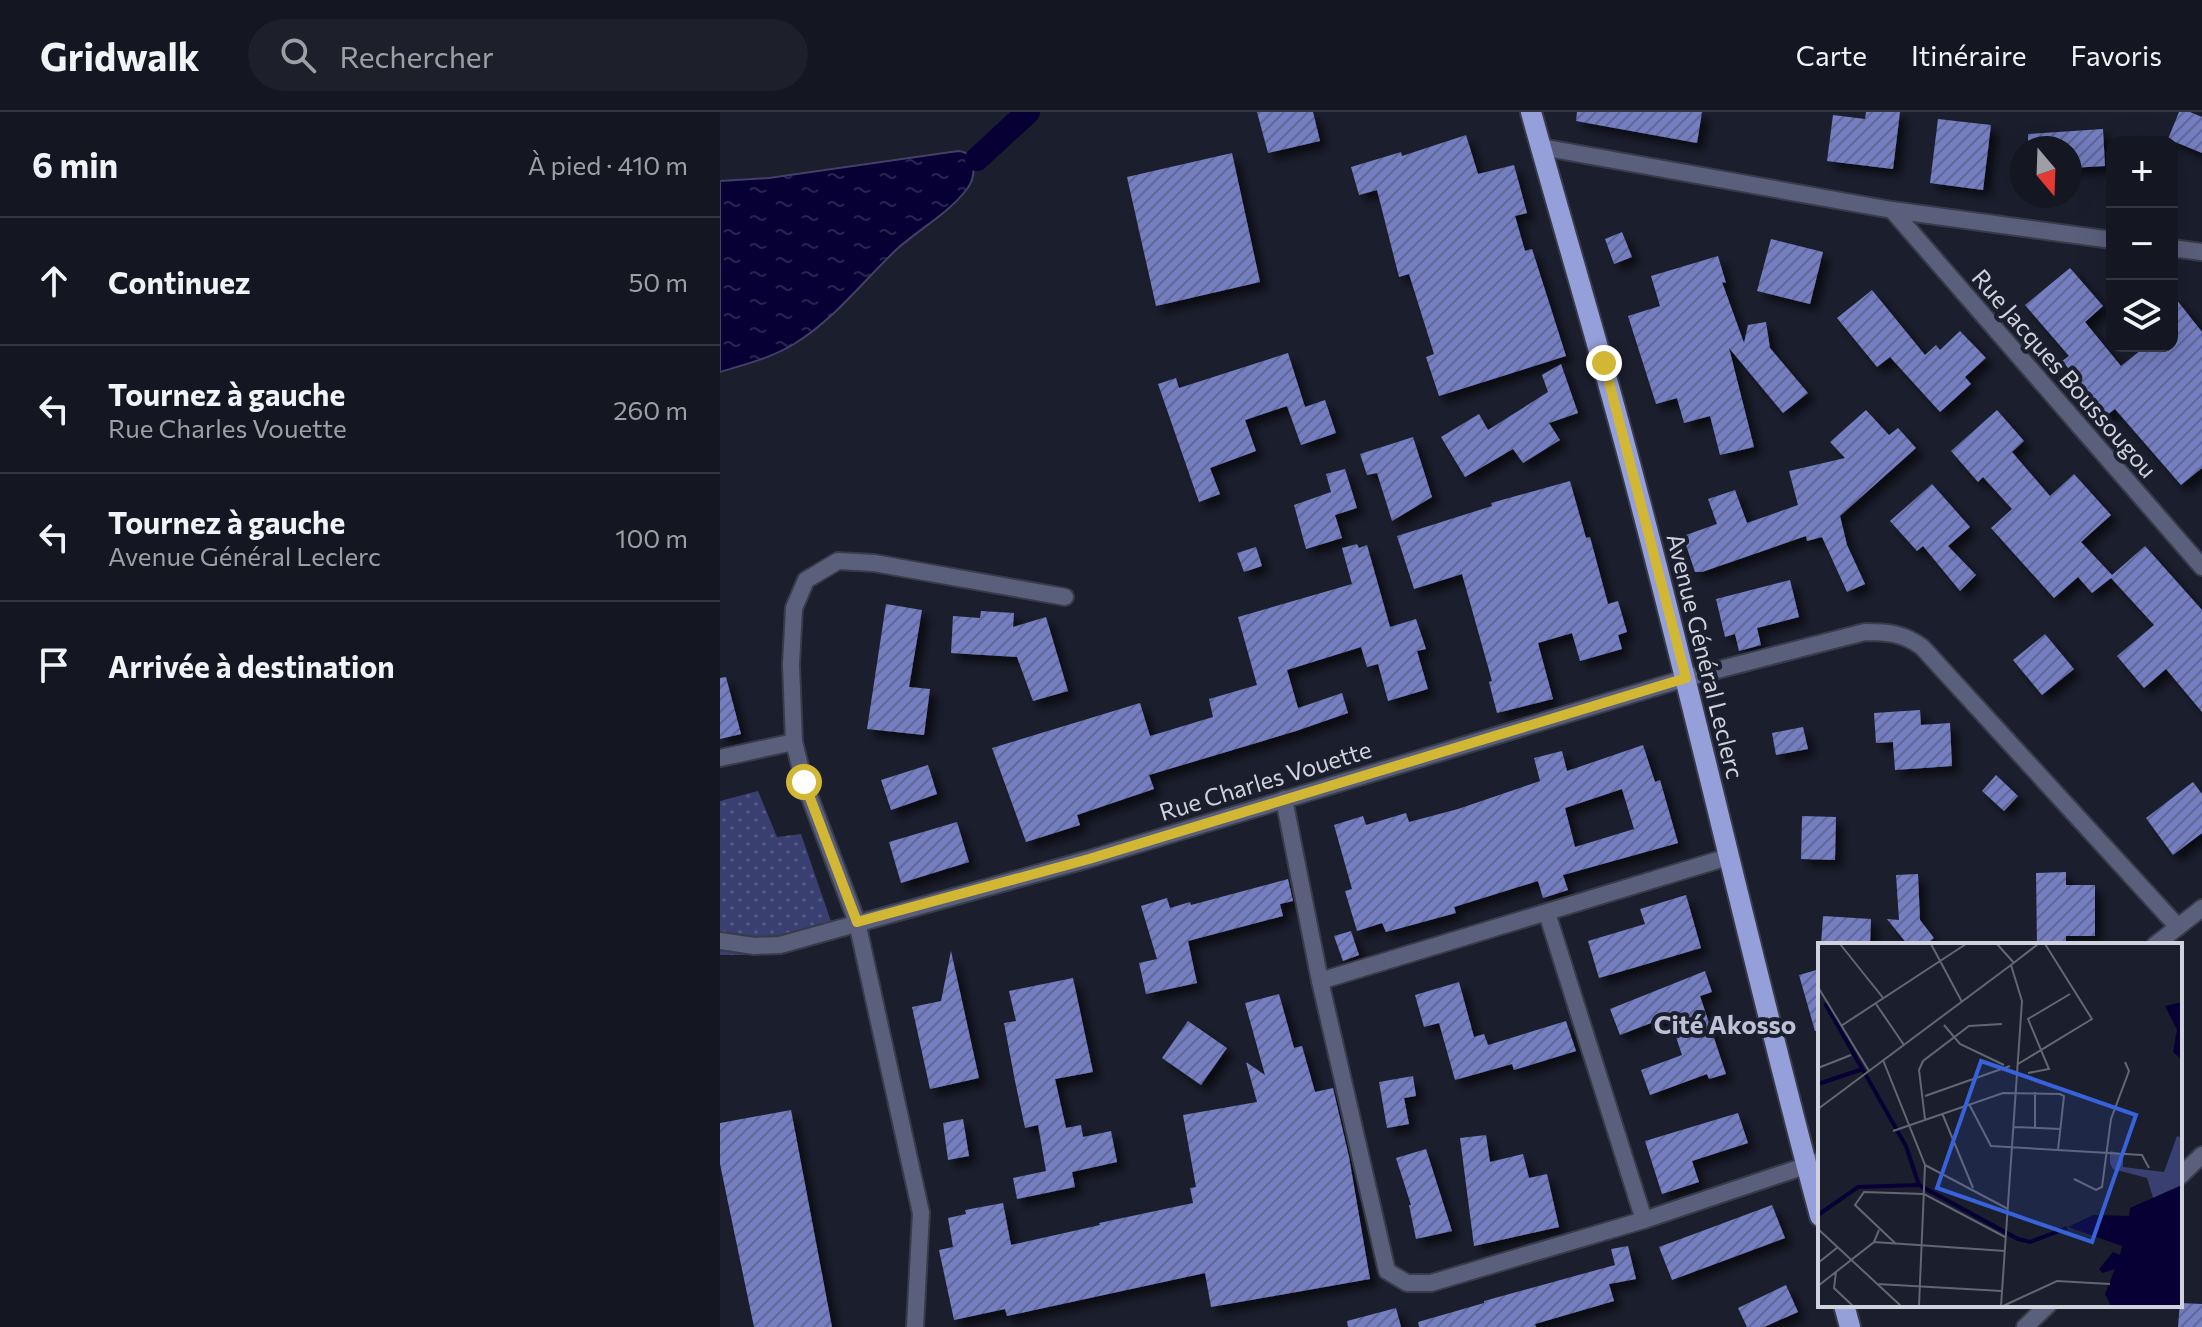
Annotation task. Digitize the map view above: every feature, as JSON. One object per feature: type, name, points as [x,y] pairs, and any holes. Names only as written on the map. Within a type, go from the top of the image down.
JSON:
[{"type":"main road","name":"Avenue Général Leclerc","points":[[1531,112],[1604,363],[1686,678],[1728,857],[1813,1163],[1818,1201]]},
{"type":"main road","points":[[1845,1307],[1850,1327]]},
{"type":"street","points":[[1541,147],[1892,210],[2106,239]]},
{"type":"street","name":"Rue Jacques Boussougou","points":[[1892,210],[2202,567]]},
{"type":"street","points":[[2178,249],[2202,252]]},
{"type":"street","points":[[915,1327],[921,1213],[857,922],[804,782],[794,742],[791,665],[794,608],[806,580],[838,561],[874,563],[1065,597]]},
{"type":"street","name":"Rue Charles Vouette","points":[[720,941],[754,946],[780,945],[1089,859],[1686,678],[1865,632],[1892,632],[1908,636],[1922,647],[2178,927]]},
{"type":"street","points":[[720,758],[794,742]]},
{"type":"street","points":[[1284,799],[1320,981],[1387,1271],[1407,1283],[1431,1283],[1644,1220],[1813,1163]]},
{"type":"street","points":[[1320,981],[1728,857]]},
{"type":"street","points":[[2158,943],[2202,908]]},
{"type":"street","points":[[1547,913],[1644,1220]]},
{"type":"street","points":[[2182,1174],[2202,1155]]},
{"type":"street","points":[[2025,1327],[2046,1307]]},
{"type":"shaded area","points":[[758,791],[777,837],[801,834],[837,939],[759,955],[720,955],[720,801]]},
{"type":"water","points":[[964,152],[971,160],[973,172],[967,189],[952,206],[897,249],[809,334],[776,353],[720,372],[720,181],[769,178]]},
{"type":"building","points":[[1257,112],[1313,112],[1320,141],[1268,153]]},
{"type":"building","points":[[1577,112],[1702,112],[1697,143],[1576,121]]},
{"type":"building","points":[[1866,112],[1900,112],[1893,169],[1827,161],[1833,115],[1865,119]]},
{"type":"building","points":[[2179,112],[2202,117],[2202,153],[2178,143],[2178,136],[2169,136]]},
{"type":"building","points":[[1938,119],[1991,125],[1983,190],[1930,183]]},
{"type":"building","points":[[2103,129],[2105,166],[2082,167],[2082,136],[2028,134]]},
{"type":"building","points":[[1466,135],[1478,174],[1514,165],[1527,213],[1515,216],[1525,251],[1532,249],[1566,356],[1439,396],[1426,357],[1434,354],[1409,274],[1399,277],[1377,190],[1359,195],[1351,167],[1401,152],[1402,156]]},
{"type":"building","points":[[1232,153],[1260,282],[1156,306],[1127,177]]},
{"type":"building","points":[[1622,232],[1632,257],[1614,264],[1605,239]]},
{"type":"building","points":[[1771,239],[1823,252],[1810,304],[1757,291]]},
{"type":"building","points":[[1718,256],[1726,283],[1722,282],[1744,343],[1748,325],[1766,322],[1770,348],[1808,393],[1783,413],[1729,348],[1754,447],[1720,455],[1710,416],[1684,423],[1677,398],[1656,404],[1628,316],[1660,306],[1651,276]]},
{"type":"building","points":[[2070,268],[2103,306],[2085,322],[2106,348],[2106,352],[2110,352],[2121,366],[2138,352],[2178,352],[2178,302],[2202,332],[2202,468],[2181,485],[2115,409],[2103,418],[2084,394],[2088,391],[2062,361],[2069,356],[2025,305]]},
{"type":"building","points":[[1872,290],[1925,355],[1936,345],[1940,350],[1960,331],[1986,358],[1965,377],[1971,384],[1940,412],[1890,357],[1877,367],[1837,318]]},
{"type":"building","points":[[1288,353],[1305,407],[1325,400],[1336,433],[1301,445],[1287,406],[1245,420],[1256,451],[1210,468],[1220,494],[1199,502],[1158,384],[1176,378],[1179,388]]},
{"type":"building","points":[[1561,364],[1578,413],[1549,423],[1560,440],[1523,463],[1513,449],[1465,477],[1441,437],[1479,414],[1488,430],[1548,392],[1542,375]]},
{"type":"building","points":[[1866,410],[1889,435],[1898,428],[1916,448],[1840,516],[1847,545],[1865,584],[1847,592],[1822,537],[1807,541],[1806,536],[1695,572],[1683,536],[1717,524],[1708,499],[1735,490],[1747,523],[1798,505],[1789,471],[1845,458],[1830,442]]},
{"type":"building","points":[[1997,410],[2024,441],[2012,452],[2050,496],[2074,474],[2111,515],[2081,542],[2112,575],[2145,546],[2202,610],[2202,712],[2166,669],[2144,688],[2117,656],[2154,625],[2111,578],[2092,593],[2078,577],[2054,598],[1991,528],[2012,509],[1983,477],[1978,482],[1951,451]]},
{"type":"building","points":[[1413,437],[1432,497],[1392,521],[1377,473],[1367,475],[1360,454]]},
{"type":"building","points":[[1345,469],[1357,508],[1335,515],[1342,538],[1306,549],[1294,505],[1331,492],[1326,474]]},
{"type":"building","points":[[1570,481],[1586,538],[1590,537],[1608,604],[1618,601],[1627,632],[1618,635],[1622,649],[1580,661],[1572,633],[1538,643],[1553,699],[1497,713],[1489,682],[1492,681],[1462,574],[1414,589],[1397,536],[1492,506],[1491,503]]},
{"type":"building","points":[[1932,484],[1970,527],[1948,546],[1976,575],[1960,591],[1923,546],[1917,551],[1890,521]]},
{"type":"building","points":[[1357,544],[1359,548],[1367,545],[1390,627],[1416,619],[1426,649],[1417,651],[1428,689],[1388,701],[1378,664],[1367,667],[1361,647],[1287,670],[1298,708],[1342,693],[1348,713],[1149,775],[1154,789],[1077,815],[1080,825],[1026,842],[992,748],[1140,703],[1150,736],[1213,717],[1209,699],[1257,685],[1238,617],[1352,584],[1342,548]]},
{"type":"building","points":[[1256,547],[1262,566],[1244,572],[1237,553]]},
{"type":"building","points":[[1790,580],[1799,617],[1757,628],[1761,645],[1739,651],[1735,634],[1725,637],[1716,599]]},
{"type":"building","points":[[886,604],[922,610],[909,687],[930,689],[924,735],[867,729]]},
{"type":"building","points":[[981,611],[1014,613],[1013,627],[1046,617],[1068,691],[1033,701],[1017,657],[951,653],[953,616],[980,618]]},
{"type":"building","points":[[2045,634],[2074,669],[2042,695],[2013,660]]},
{"type":"building","points":[[726,677],[741,734],[720,739],[720,678]]},
{"type":"building","points":[[1920,710],[1921,725],[1950,723],[1952,766],[1895,770],[1893,742],[1876,743],[1874,713]]},
{"type":"building","points":[[1803,727],[1808,749],[1776,755],[1772,733]]},
{"type":"building","points":[[1643,745],[1655,782],[1660,780],[1678,843],[1563,875],[1568,890],[1543,898],[1538,881],[1454,907],[1456,913],[1386,932],[1382,923],[1357,931],[1345,891],[1352,889],[1334,825],[1363,816],[1366,825],[1406,813],[1409,822],[1458,809],[1540,781],[1534,758],[1562,751],[1567,771]],"holes":[[[1622,789],[1634,829],[1575,847],[1565,808]]]},
{"type":"building","points":[[928,765],[937,794],[891,810],[881,780]]},
{"type":"building","points":[[1996,775],[2018,796],[2004,811],[1982,791]]},
{"type":"building","points":[[2193,782],[2202,794],[2202,833],[2173,855],[2146,818]]},
{"type":"building","points":[[1802,816],[1836,817],[1835,860],[1801,859]]},
{"type":"building","points":[[957,822],[969,862],[901,883],[889,842]]},
{"type":"building","points":[[2066,872],[2066,885],[2095,885],[2095,936],[2066,936],[2066,943],[2037,943],[2036,873]]},
{"type":"building","points":[[1918,874],[1920,920],[1934,938],[1928,943],[1906,943],[1887,919],[1899,920],[1896,875]]},
{"type":"building","points":[[1288,879],[1293,901],[1280,904],[1283,916],[1188,941],[1197,983],[1146,994],[1139,963],[1157,959],[1141,906],[1167,898],[1170,908],[1190,902],[1191,905]]},
{"type":"building","points":[[1686,895],[1701,948],[1599,978],[1588,941],[1645,924],[1640,909]]},
{"type":"building","points":[[1823,916],[1871,919],[1870,943],[1821,943]]},
{"type":"building","points":[[1351,931],[1359,955],[1343,961],[1334,936]]},
{"type":"building","points":[[951,951],[979,1078],[930,1089],[912,1007],[941,1001]]},
{"type":"building","points":[[1818,970],[1818,1030],[1815,1031],[1799,975]]},
{"type":"building","points":[[1705,971],[1712,992],[1700,996],[1726,1074],[1709,1079],[1707,1074],[1650,1095],[1641,1070],[1682,1055],[1669,1016],[1620,1035],[1610,1009]]},
{"type":"building","points":[[1073,978],[1093,1072],[1055,1079],[1066,1128],[1081,1125],[1083,1137],[1111,1131],[1117,1162],[1072,1172],[1075,1187],[1017,1199],[1013,1178],[1046,1171],[1038,1125],[1025,1128],[1015,1081],[1004,1023],[1016,1021],[1009,991]]},
{"type":"building","points":[[1459,982],[1474,1037],[1484,1034],[1488,1045],[1566,1021],[1576,1051],[1514,1070],[1512,1064],[1455,1080],[1439,1023],[1424,1027],[1415,995]]},
{"type":"building","points":[[1279,994],[1294,1048],[1302,1046],[1315,1092],[1333,1088],[1349,1157],[1370,1279],[1211,1307],[1205,1273],[1007,1316],[1005,1309],[954,1320],[939,1250],[953,1247],[948,1218],[966,1214],[965,1210],[1003,1203],[1011,1245],[1193,1203],[1190,1188],[1196,1187],[1183,1115],[1257,1102],[1246,1062],[1265,1075],[1245,1003]]},
{"type":"building","points":[[1188,1021],[1227,1048],[1201,1085],[1162,1058]]},
{"type":"building","points":[[1413,1076],[1416,1096],[1404,1098],[1409,1124],[1387,1128],[1379,1082]]},
{"type":"building","points":[[791,1110],[832,1327],[754,1327],[720,1164],[720,1123]]},
{"type":"building","points":[[1738,1113],[1748,1143],[1692,1161],[1699,1182],[1662,1194],[1645,1141]]},
{"type":"building","points":[[963,1119],[969,1156],[948,1160],[943,1123]]},
{"type":"building","points":[[1486,1135],[1490,1162],[1523,1154],[1529,1178],[1547,1174],[1559,1227],[1474,1246],[1460,1138]]},
{"type":"building","points":[[1426,1149],[1452,1231],[1416,1239],[1411,1205],[1396,1158]]},
{"type":"building","points":[[1772,1205],[1785,1238],[1672,1280],[1659,1247]]},
{"type":"building","points":[[1628,1246],[1636,1279],[1609,1284],[1614,1301],[1535,1324],[1536,1327],[1419,1327],[1418,1322],[1484,1301],[1615,1265],[1611,1249]]},
{"type":"building","points":[[1786,1285],[1798,1312],[1764,1327],[1747,1327],[1738,1308]]},
{"type":"building","points":[[2182,1303],[2202,1304],[2202,1327],[2178,1327]]},
{"type":"building","points":[[1396,1308],[1401,1327],[1348,1327],[1347,1321]]},
{"type":"waterway","points":[[977,159],[1028,112]]},
{"type":"district","name":"Cité Akosso","points":[[1725,1023]]},
{"type":"route","points":[[804,782],[857,922],[1089,859],[1686,678],[1604,363]]}]
